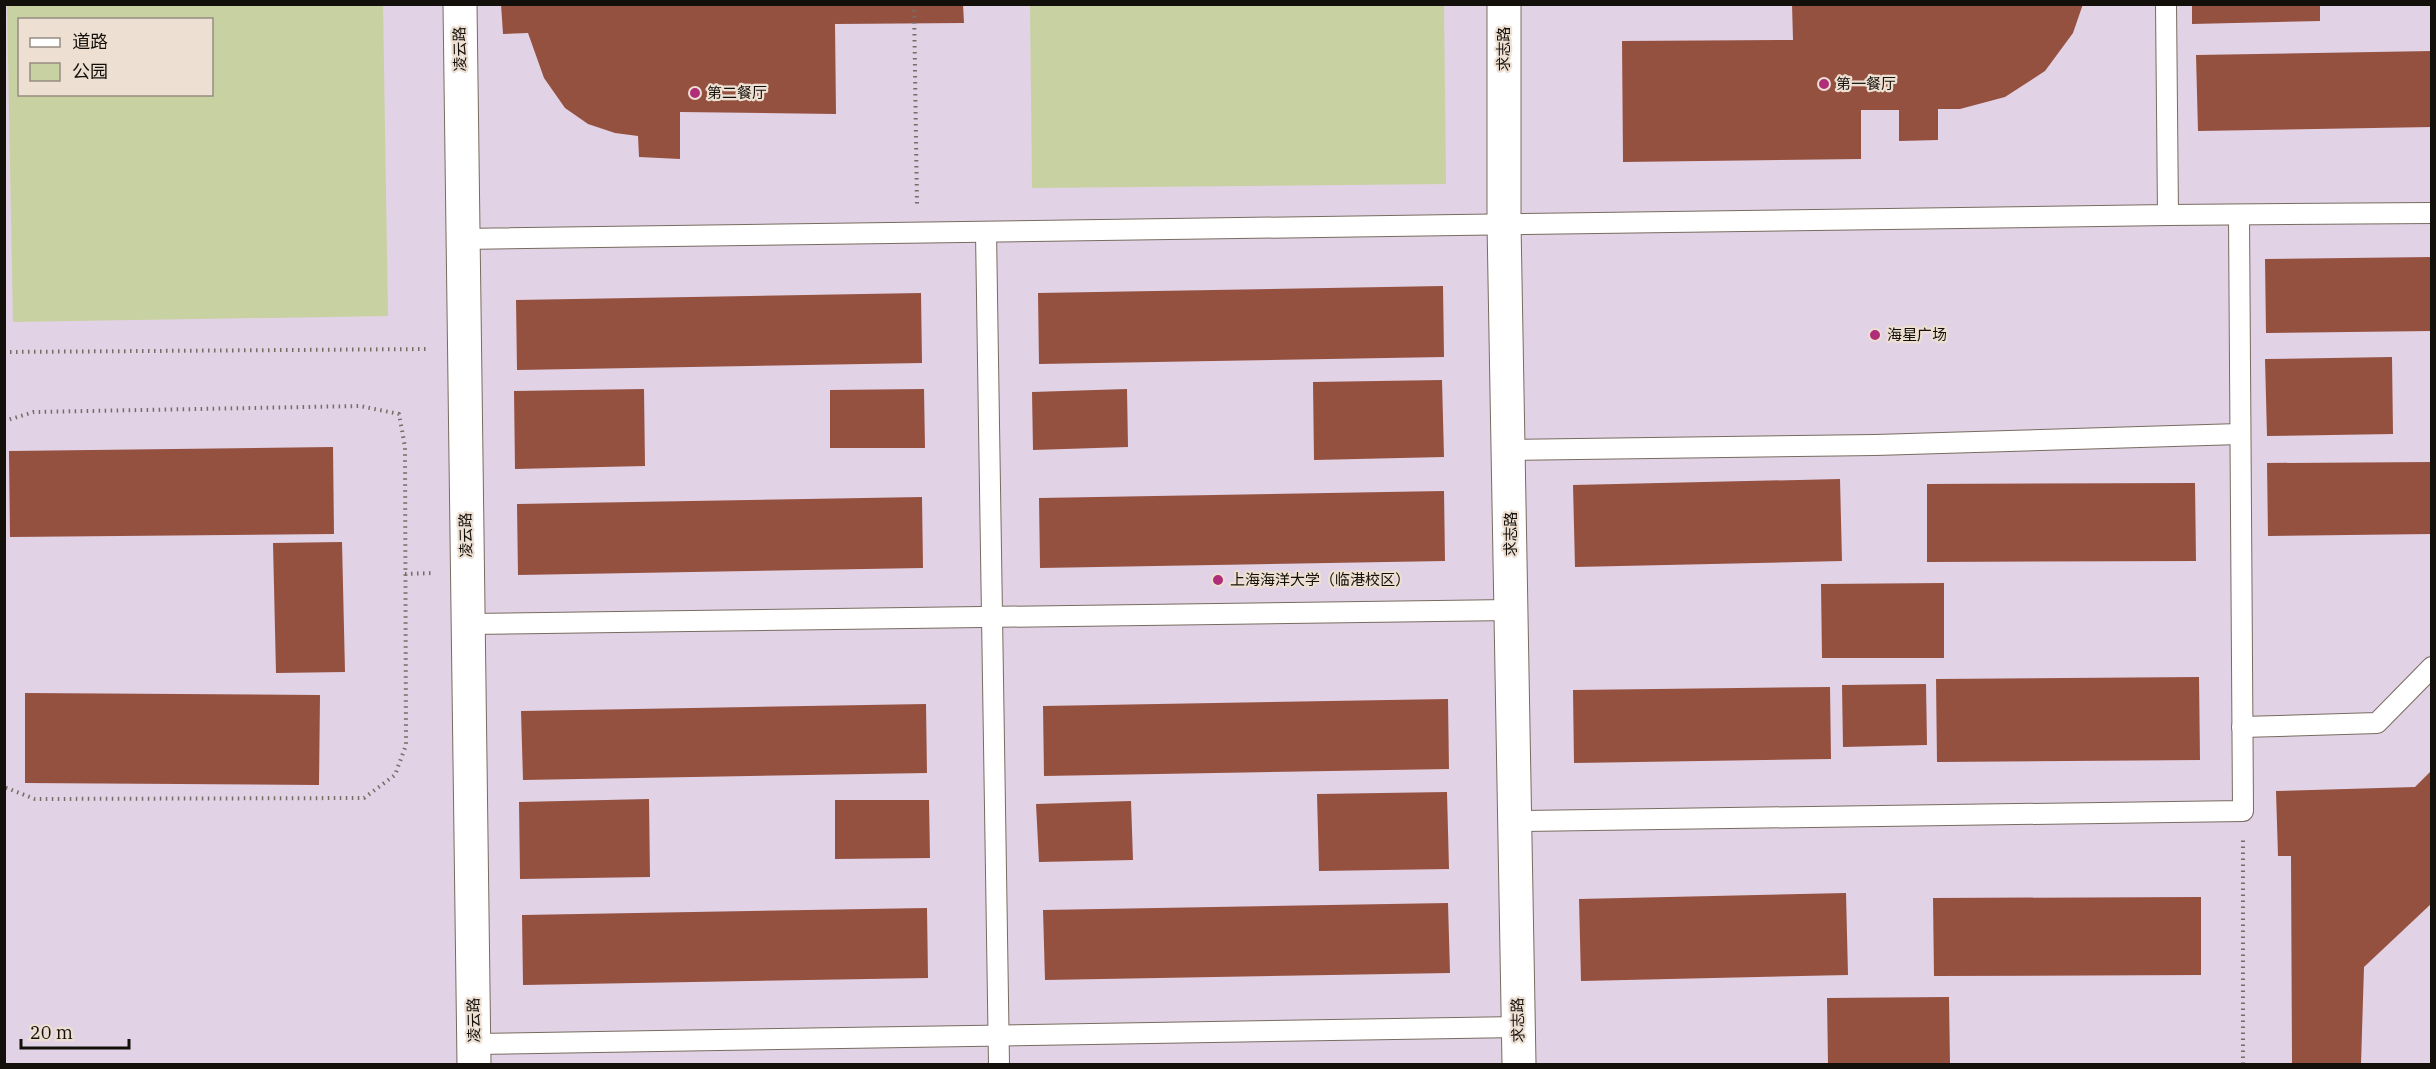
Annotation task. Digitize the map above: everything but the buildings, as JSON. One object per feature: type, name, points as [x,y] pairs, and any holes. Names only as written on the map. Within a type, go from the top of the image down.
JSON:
[{"type":"street","name":"凌云路","points":[[460,4],[474,1054]]},
{"type":"street","name":"求志路","points":[[1504,4],[1504,223],[1510,450],[1519,1065]]},
{"type":"lane","points":[[2166,4],[2168,215]]},
{"type":"lane","points":[[463,239],[1504,223],[2432,213]]},
{"type":"lane","points":[[1515,821],[2243,811],[2239,215]]},
{"type":"lane","points":[[986,232],[999,1065]]},
{"type":"lane","points":[[1510,450],[1875,445],[2240,434]]},
{"type":"lane","points":[[467,624],[1511,610]]},
{"type":"lane","points":[[2242,727],[2377,723],[2432,667]]},
{"type":"lane","points":[[474,1054],[998,1038],[1519,1027]]},
{"type":"path","points":[[914,4],[918,232]]},
{"type":"path","points":[[4,352],[464,349]]},
{"type":"path","points":[[4,421],[34,412],[46,411],[360,406],[399,414],[405,447],[406,745],[395,776],[364,798],[35,799],[4,787]]},
{"type":"path","points":[[2243,811],[2243,1065]]},
{"type":"shaded area","name":"上海海洋大学（临港校区）","points":[[5,5],[2431,5],[2431,1064],[5,1064]]},
{"type":"green space","points":[[7,5],[383,5],[388,316],[13,322]]},
{"type":"green space","points":[[1030,5],[1444,5],[1446,184],[1032,188]]},
{"type":"place","name":"第一餐厅","points":[[1824,84]]},
{"type":"place","name":"第二餐厅","points":[[695,93]]},
{"type":"place","name":"海星广场","points":[[1875,335]]},
{"type":"place","name":"上海海洋大学（临港校区）","points":[[1218,580]]}]
